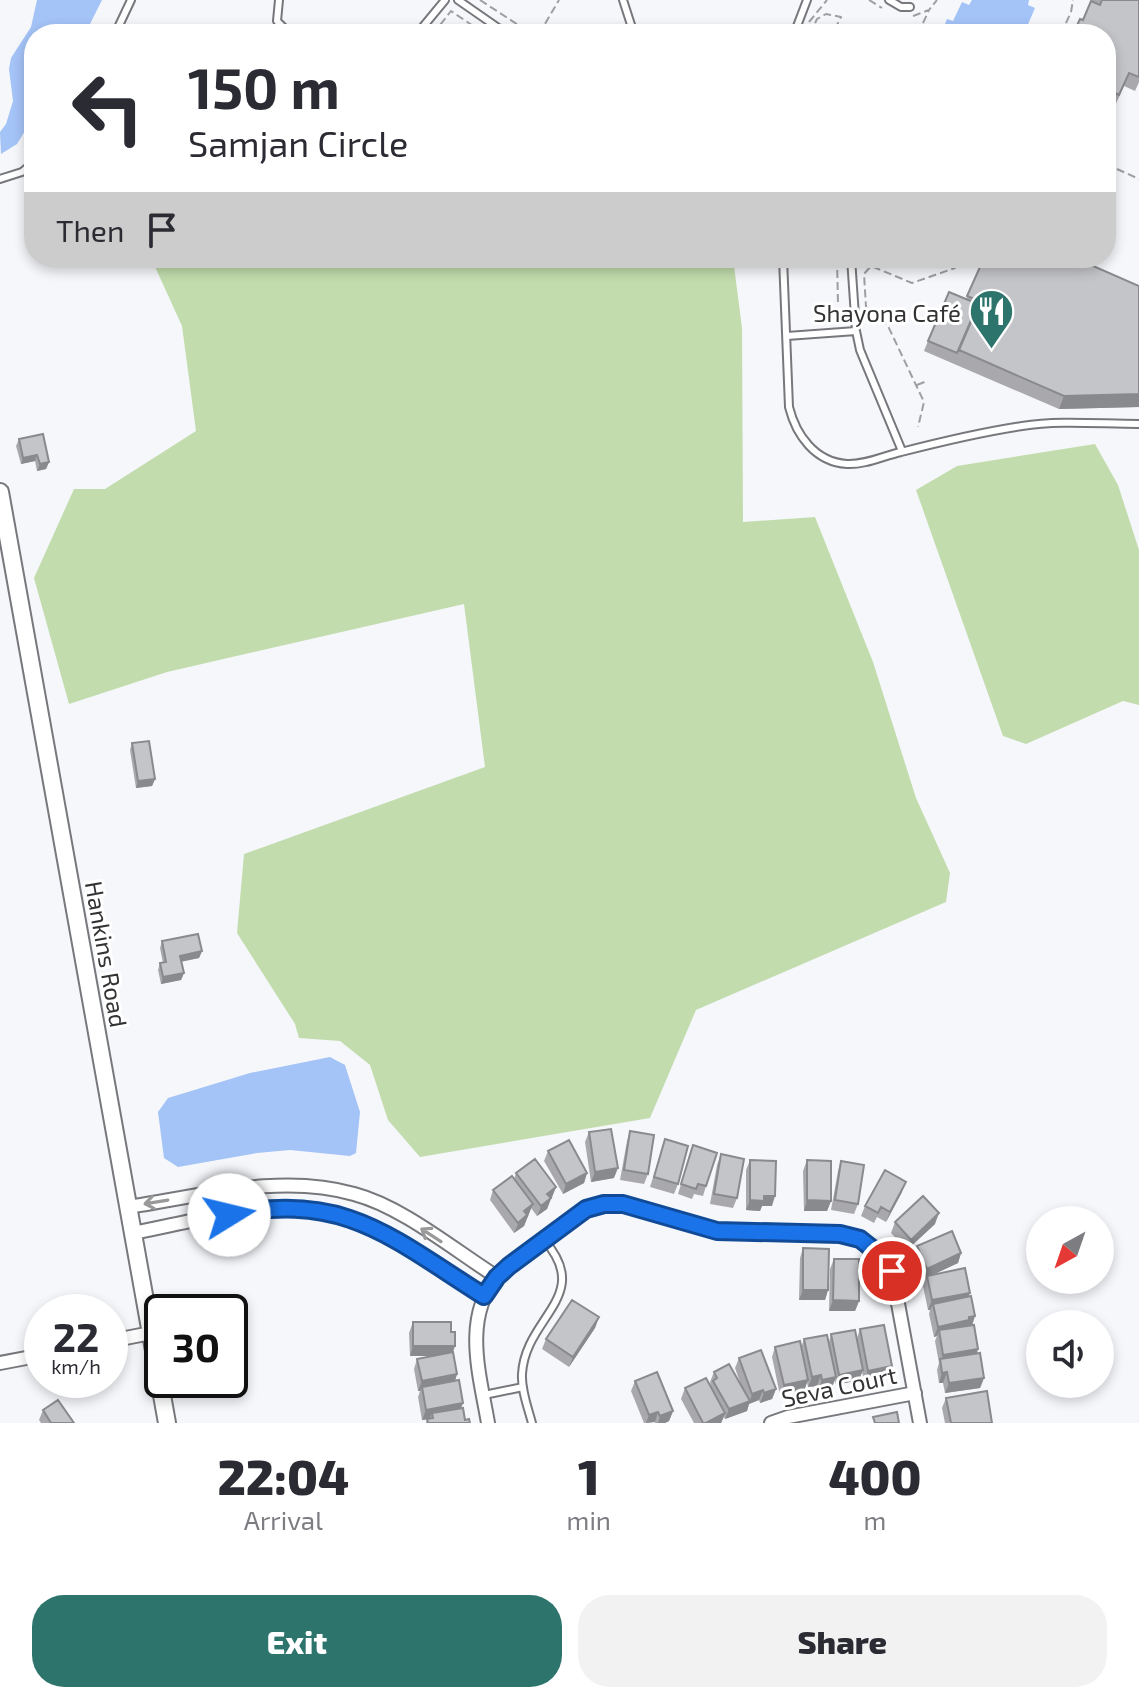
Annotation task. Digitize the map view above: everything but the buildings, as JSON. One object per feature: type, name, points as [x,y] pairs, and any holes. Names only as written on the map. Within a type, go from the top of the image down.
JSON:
[{"type":"main road","name":"Hankins Road","points":[[0,492],[144,1294]]},
{"type":"main road","name":"Hankins Road","points":[[163,1398],[167,1423]]},
{"type":"street","points":[[128,1207],[264,1186],[299,1185],[355,1194],[410,1221],[497,1277]]},
{"type":"street","points":[[224,1192],[229,1215]]},
{"type":"street","points":[[488,1423],[476,1335],[484,1296],[497,1277],[586,1209],[604,1204],[623,1204],[717,1231],[840,1234],[860,1239],[879,1254],[892,1271],[920,1423]]},
{"type":"street","points":[[133,1233],[274,1208],[329,1212],[359,1220],[385,1233],[484,1296]]},
{"type":"street","points":[[0,1363],[24,1358]]},
{"type":"street","name":"Seva Court","points":[[771,1423],[788,1417],[915,1393]]},
{"type":"lane","points":[[120,24],[131,0]]},
{"type":"lane","points":[[279,0],[277,21],[280,24]]},
{"type":"lane","points":[[425,24],[445,0]]},
{"type":"lane","points":[[458,0],[493,24]]},
{"type":"lane","points":[[623,0],[631,24]]},
{"type":"lane","points":[[798,24],[807,0]]},
{"type":"lane","points":[[889,0],[901,7],[910,7]]},
{"type":"lane","points":[[0,179],[24,170]]},
{"type":"lane","points":[[784,268],[789,407],[794,426],[810,447],[821,455],[846,464],[1023,426],[1139,424]]},
{"type":"lane","points":[[852,268],[856,331],[865,364],[902,451]]},
{"type":"lane","points":[[787,336],[856,331]]},
{"type":"lane","points":[[532,1423],[522,1375],[530,1345],[564,1283],[562,1269],[544,1240]]},
{"type":"lane","points":[[484,1395],[523,1387]]},
{"type":"path","points":[[480,0],[517,24]]},
{"type":"path","points":[[545,24],[559,0]]},
{"type":"path","points":[[1066,24],[1073,0]]},
{"type":"path","points":[[923,24],[929,10]]},
{"type":"path","points":[[441,24],[451,11],[470,24]]},
{"type":"path","points":[[814,24],[826,14],[841,17],[838,24]]},
{"type":"path","points":[[1116,169],[1139,179]]},
{"type":"path","points":[[837,268],[838,305]]},
{"type":"path","points":[[869,268],[864,274],[866,307],[888,326],[924,402],[918,427]]},
{"type":"path","points":[[876,268],[912,283],[955,268]]},
{"type":"path","points":[[916,386],[927,381]]},
{"type":"green space","points":[[156,268],[734,268],[742,328],[743,522],[815,517],[873,662],[916,798],[950,873],[946,902],[696,1010],[650,1118],[420,1157],[388,1120],[370,1065],[340,1041],[299,1038],[295,1024],[237,933],[244,854],[485,767],[464,604],[167,672],[69,704],[34,578],[74,489],[105,489],[196,431],[182,326]]},
{"type":"green space","points":[[1095,444],[1118,485],[1139,550],[1139,705],[1123,701],[1026,744],[1003,736],[916,490],[957,466]]},
{"type":"water","points":[[37,0],[102,0],[90,24],[32,24]]},
{"type":"water","points":[[972,0],[1029,0],[1028,5],[1035,8],[1028,24],[945,24],[947,19],[953,21],[962,2],[969,5]]},
{"type":"water","points":[[24,38],[24,132],[17,144],[1,154],[0,132],[6,124],[13,101],[9,69],[11,58]]},
{"type":"water","points":[[330,1057],[345,1065],[360,1112],[356,1153],[350,1156],[290,1150],[178,1167],[164,1158],[158,1112],[168,1098],[250,1073]]},
{"type":"place","name":"Shayona Café","points":[[992,351]]},
{"type":"route","points":[[229,1215],[274,1208],[301,1208],[359,1220],[484,1296],[509,1266],[586,1209],[604,1204],[623,1204],[717,1231],[840,1234],[860,1239],[879,1254],[892,1271]]}]
